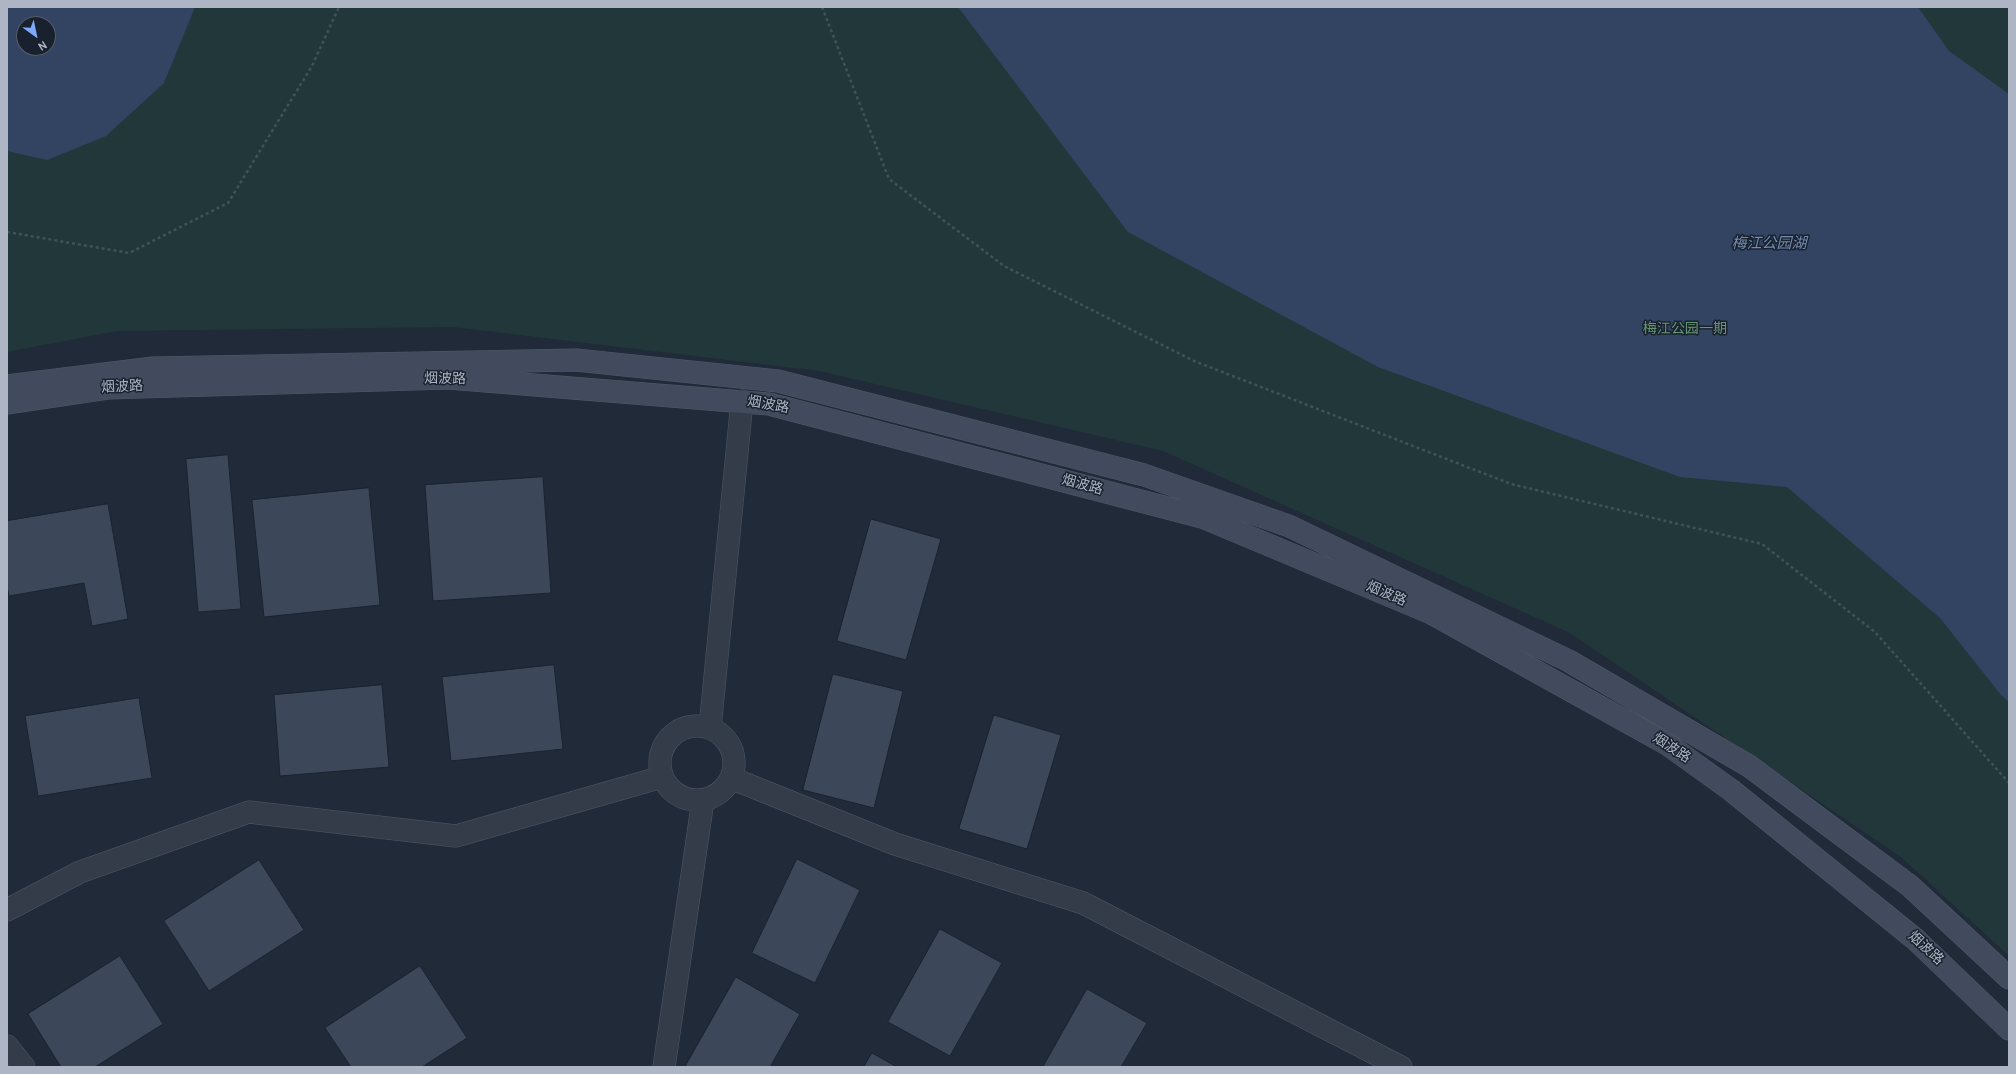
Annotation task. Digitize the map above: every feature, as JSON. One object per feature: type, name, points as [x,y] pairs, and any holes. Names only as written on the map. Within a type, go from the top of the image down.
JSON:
[{"type":"main road","name":"烟波路","points":[[7,386],[153,368],[576,360],[778,381],[1144,475],[1289,526],[1570,661],[1749,766],[1910,886],[2009,978]]},
{"type":"main road","name":"烟波路","points":[[7,403],[108,388],[448,378],[742,401],[769,404],[1202,517],[1431,613],[1667,744],[1731,790],[1914,939],[2009,1029]]},
{"type":"street","points":[[710,728],[742,401]]},
{"type":"street","points":[[699,726],[710,728],[721,734],[733,754],[734,766],[731,778],[725,787],[715,796],[703,800],[690,800],[678,796],[668,787],[662,776],[659,764],[661,751],[667,740],[677,732],[687,727],[699,726]]},
{"type":"street","points":[[7,910],[80,872],[249,812],[456,836],[662,776]]},
{"type":"street","points":[[731,778],[895,844],[1083,904],[1401,1067]]},
{"type":"street","points":[[664,1067],[703,800]]},
{"type":"street","points":[[7,1046],[24,1067]]},
{"type":"path","points":[[7,232],[130,253],[228,203],[312,66],[340,7]]},
{"type":"path","points":[[822,7],[889,179],[1004,266],[1194,361],[1511,484],[1762,544],[1875,632],[2009,783]]},
{"type":"green space","name":"梅江公园一期","points":[[7,7],[2009,7],[2009,956],[1901,857],[1570,633],[1163,451],[819,371],[453,327],[117,331],[7,352]]},
{"type":"water","points":[[7,7],[195,7],[164,83],[106,136],[47,160],[7,151]]},
{"type":"water","name":"梅江公园湖","points":[[958,7],[1918,7],[1949,51],[2009,94],[2009,702],[2001,695],[1940,618],[1787,487],[1680,477],[1378,367],[1128,232]]},
{"type":"building","points":[[228,455],[241,609],[198,612],[186,459]]},
{"type":"building","points":[[543,477],[551,593],[433,601],[425,485]]},
{"type":"building","points":[[369,488],[380,605],[264,617],[252,500]]},
{"type":"building","points":[[108,504],[128,619],[92,626],[84,583],[9,596],[7,586],[7,521]]},
{"type":"building","points":[[871,519],[941,539],[906,660],[837,641]]},
{"type":"building","points":[[554,665],[563,749],[451,761],[442,677]]},
{"type":"building","points":[[833,674],[903,691],[874,808],[803,790]]},
{"type":"building","points":[[382,685],[389,767],[280,776],[274,695]]},
{"type":"building","points":[[139,698],[152,778],[38,796],[25,716]]},
{"type":"building","points":[[994,715],[1061,735],[1027,849],[959,829]]},
{"type":"building","points":[[797,859],[860,890],[815,983],[752,953]]},
{"type":"building","points":[[259,860],[304,930],[209,991],[164,921]]},
{"type":"building","points":[[940,929],[1002,963],[950,1056],[888,1022]]},
{"type":"building","points":[[120,956],[163,1024],[95,1067],[61,1067],[28,1014]]},
{"type":"building","points":[[420,966],[467,1038],[422,1067],[351,1067],[325,1028]]},
{"type":"building","points":[[736,977],[800,1014],[770,1067],[685,1067]]},
{"type":"building","points":[[1087,989],[1147,1023],[1121,1067],[1043,1067]]},
{"type":"building","points":[[872,1053],[897,1067],[864,1067]]}]
